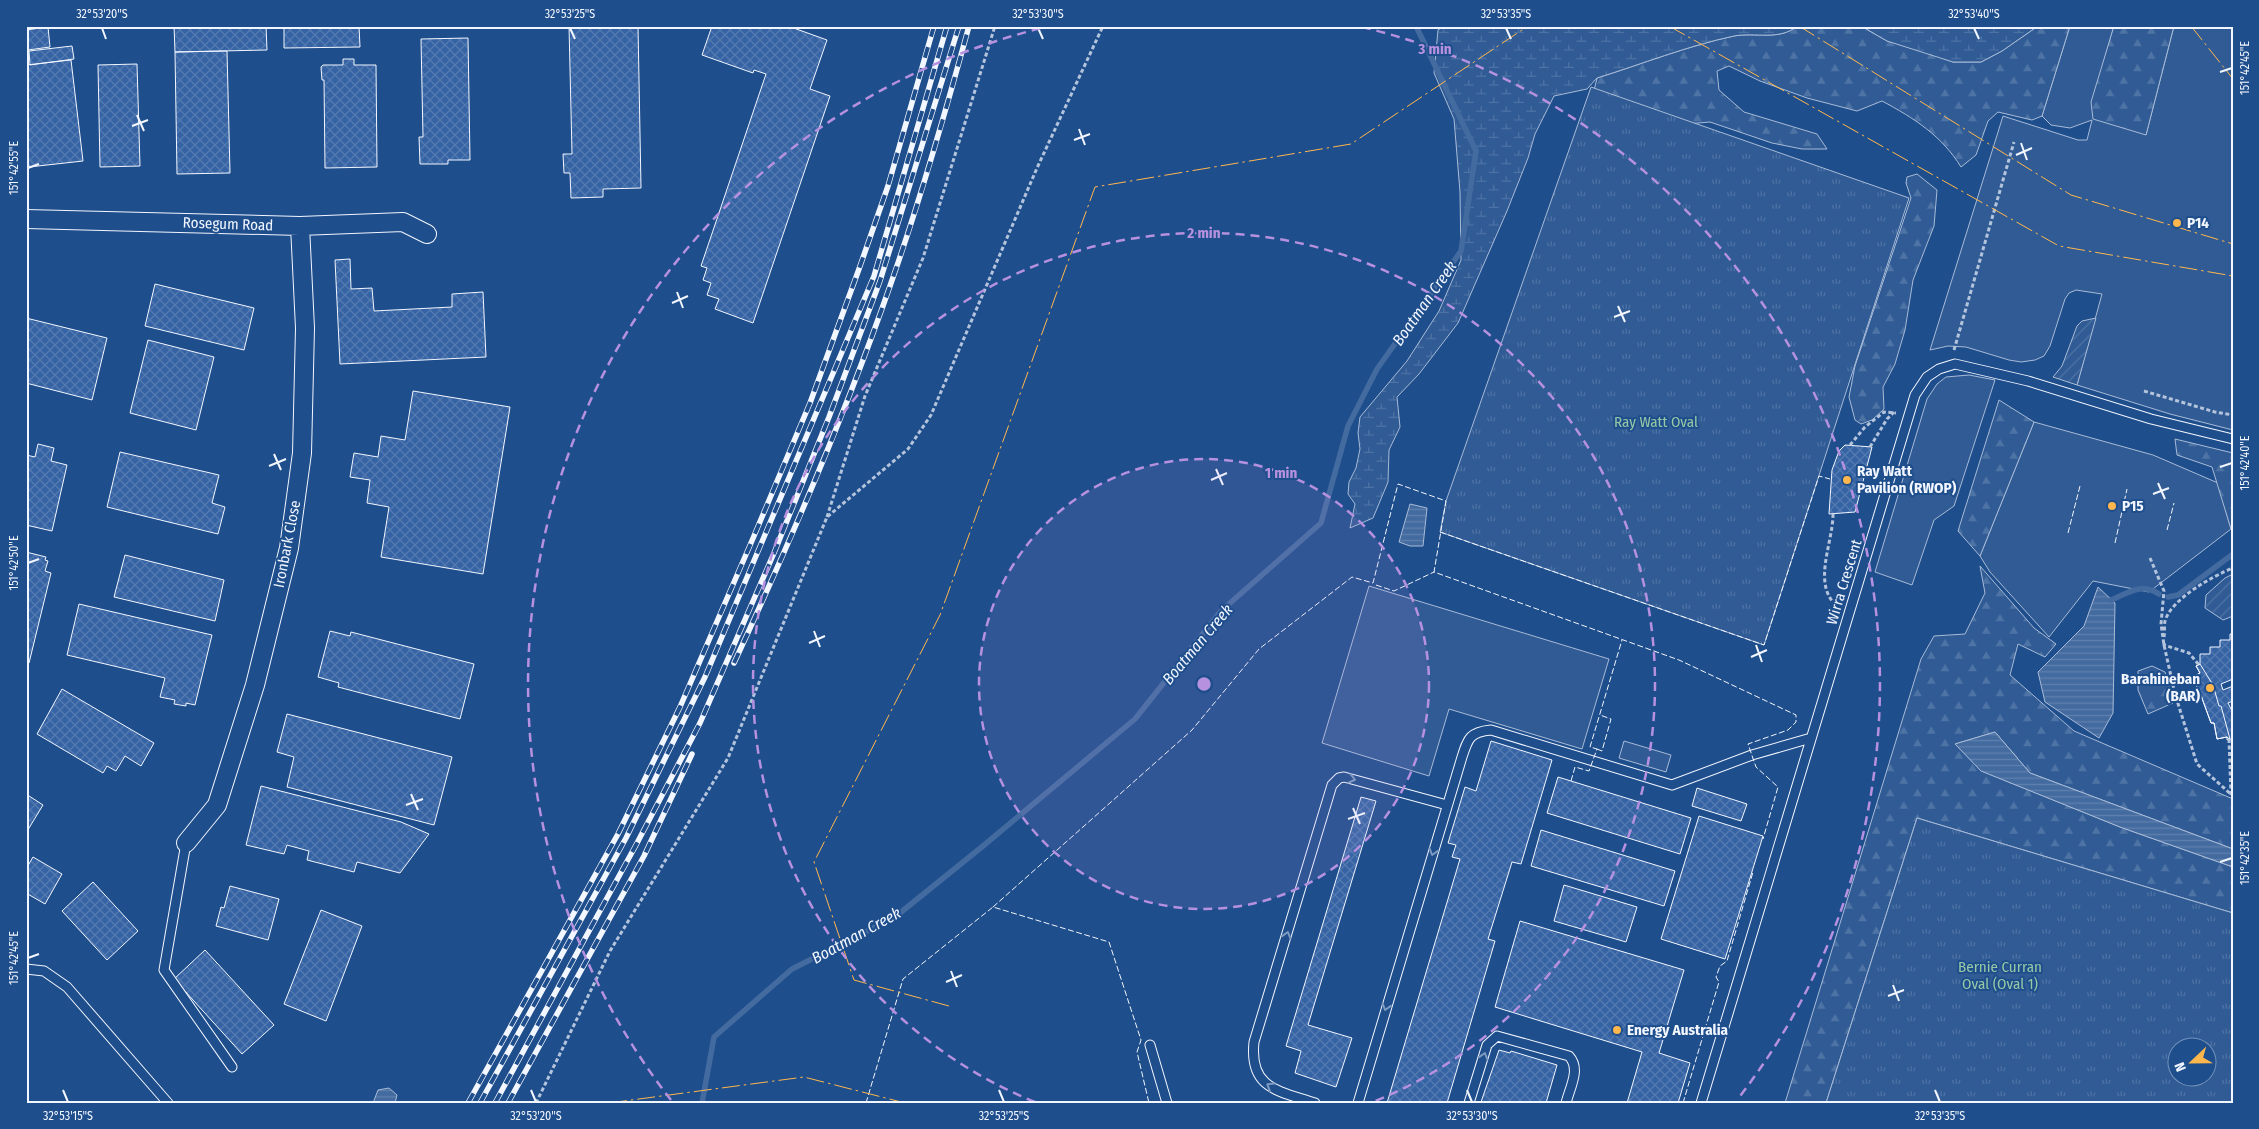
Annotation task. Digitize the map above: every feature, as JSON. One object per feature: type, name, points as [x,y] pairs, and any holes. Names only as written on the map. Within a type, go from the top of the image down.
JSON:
[{"type":"street","name":"Rosegum Road","points":[[26,219],[300,226],[403,222],[427,234]]},
{"type":"street","name":"Ironbark Close","points":[[186,843],[217,805],[255,685],[289,548],[302,453],[305,328],[300,226]]},
{"type":"lane","name":"Wirra Crescent","points":[[1701,1103],[1915,394],[1927,378],[1939,368],[1950,365]]},
{"type":"lane","points":[[1950,365],[1971,366],[2028,381],[2151,419],[2233,440]]},
{"type":"lane","points":[[1358,1103],[1447,805],[1468,740],[1477,731],[1491,730],[1672,785],[1752,755],[1811,738]]},
{"type":"lane","points":[[1315,1103],[1270,1088],[1260,1080],[1254,1069],[1252,1055],[1254,1042],[1332,785],[1339,778],[1344,777],[1447,805]]},
{"type":"lane","points":[[186,843],[164,970],[232,1068]]},
{"type":"lane","points":[[26,969],[44,971],[66,987],[168,1103]]},
{"type":"lane","points":[[1469,1103],[1487,1045],[1497,1036],[1568,1056],[1575,1063],[1575,1071],[1566,1103]]},
{"type":"lane","points":[[1150,1045],[1167,1103]]},
{"type":"path","points":[[536,1103],[610,951],[728,758],[827,517],[865,396],[923,258],[995,26]]},
{"type":"path","points":[[827,517],[908,449],[931,415],[1037,168],[1103,26]]},
{"type":"path","points":[[1950,365],[2014,142]]},
{"type":"path","points":[[2144,391],[2215,412],[2233,415]]},
{"type":"path","points":[[1850,445],[1866,427],[1884,412],[1910,413]]},
{"type":"path","points":[[1870,447],[1887,419],[1894,412]]},
{"type":"path","points":[[1834,514],[1834,526],[1824,573],[1826,593],[1836,606],[1849,614]]},
{"type":"path","points":[[2150,558],[2164,591],[2161,624],[2164,645],[2175,694],[2197,764],[2232,796]]},
{"type":"path","points":[[2164,645],[2165,620],[2182,598],[2215,575],[2233,568]]},
{"type":"path","points":[[2164,645],[2189,653],[2199,665]]},
{"type":"path","points":[[2229,739],[2232,796]]},
{"type":"shaded area","points":[[2070,26],[2114,26],[2104,61],[2146,135],[2174,26],[2233,26],[2233,430],[2170,414],[2077,385],[2102,294],[2076,290],[2069,293],[2065,299],[2050,346],[2044,356],[2035,360],[2021,362],[2009,360],[1966,347],[1948,346],[1930,350],[2003,116],[2078,140],[2087,140],[2092,120],[2070,128],[2051,125],[2042,116]]},
{"type":"shaded area","points":[[1969,375],[1995,380],[1954,506],[1934,520],[1912,585],[1875,572],[1927,399],[1937,384],[1946,377]]},
{"type":"shaded area","name":"P15","points":[[2034,422],[2153,455],[2218,483],[2231,529],[2149,592],[2093,581],[2049,637],[1990,572],[1980,556]]},
{"type":"shaded area","points":[[1410,504],[1427,508],[1423,546],[1410,546],[1399,542]]},
{"type":"shaded area","points":[[1369,586],[1609,659],[1582,749],[1449,709],[1429,776],[1322,743]]},
{"type":"shaded area","points":[[2098,587],[2115,603],[2113,713],[2099,738],[2045,702],[2038,672],[2084,626]]},
{"type":"shaded area","points":[[1995,732],[2030,773],[2233,849],[2233,867],[2120,827],[1981,771],[1955,744]]},
{"type":"shaded area","points":[[1624,741],[1671,755],[1666,772],[1619,758]]},
{"type":"shaded area","points":[[389,1088],[397,1095],[395,1103],[373,1103],[378,1090]]},
{"type":"green space","points":[[1444,26],[1797,26],[1790,31],[1775,35],[1734,36],[1699,45],[1597,78],[1587,89],[1554,96],[1535,134],[1528,158],[1507,211],[1458,323],[1419,374],[1397,397],[1400,427],[1389,450],[1388,482],[1373,518],[1350,528],[1355,504],[1348,494],[1349,482],[1356,468],[1360,449],[1358,433],[1360,417],[1407,361],[1439,311],[1461,260],[1460,192],[1454,119],[1434,73],[1438,30]]},
{"type":"green space","points":[[1797,26],[1861,26],[1887,41],[1921,50],[1953,62],[1981,62],[2002,51],[2038,26],[2070,26],[2042,116],[2032,120],[1998,112],[1988,121],[1976,155],[1961,167],[1936,137],[1905,114],[1882,101],[1857,111],[1807,98],[1760,81],[1729,66],[1717,71],[1719,90],[1744,112],[1817,134],[1827,149],[1802,149],[1772,143],[1710,122],[1674,125],[1592,99],[1597,78],[1716,40],[1742,35],[1775,35],[1790,31]]},
{"type":"green space","points":[[1861,26],[2038,26],[2002,51],[1981,62],[1953,62],[1887,41]]},
{"type":"green space","points":[[2114,26],[2174,26],[2146,135],[2093,119],[2091,102]]},
{"type":"green space","name":"Ray Watt Oval","points":[[1591,87],[1909,198],[1764,645],[1440,532],[1446,501]]},
{"type":"green space","points":[[1917,174],[1937,190],[1934,226],[1913,280],[1905,330],[1895,364],[1883,387],[1884,409],[1872,420],[1861,424],[1855,420],[1849,397],[1855,366],[1911,198],[1906,183],[1907,177]]},
{"type":"green space","points":[[2096,318],[2077,385],[2053,377],[2062,366],[2077,326],[2082,321]]},
{"type":"green space","points":[[1999,400],[2034,422],[1980,556],[1958,531]]},
{"type":"green space","points":[[2175,439],[2233,453],[2233,530],[2231,529],[2212,467],[2177,455]]},
{"type":"green space","points":[[1980,566],[2034,628],[2056,644],[2045,657],[2018,644],[2010,675],[2074,731],[2233,799],[2233,849],[2030,773],[1995,732],[1955,744],[1982,771],[2120,827],[2233,867],[2233,913],[1917,818],[1826,1103],[1785,1103],[1921,659],[1934,636],[1965,634],[1985,593]]},
{"type":"green space","points":[[2233,574],[2233,616],[2223,620],[2205,608],[2206,595],[2225,578]]},
{"type":"green space","points":[[2152,666],[2165,672],[2173,703],[2148,714],[2138,690],[2138,671]]},
{"type":"green space","name":"Bernie Curran Oval (Oval 1)","points":[[1917,818],[2233,913],[2233,1103],[1826,1103]]},
{"type":"building","points":[[174,26],[266,26],[267,50],[175,52]]},
{"type":"building","points":[[284,26],[359,26],[360,47],[284,48]]},
{"type":"building","points":[[569,26],[638,26],[641,188],[603,189],[603,197],[571,198],[570,173],[564,173],[563,154],[572,154]]},
{"type":"building","points":[[712,26],[788,26],[827,40],[810,89],[830,96],[753,323],[715,309],[719,299],[707,295],[711,283],[703,280],[707,268],[701,266],[766,74],[754,70],[753,73],[702,55]]},
{"type":"building","points":[[48,27],[50,47],[28,50],[26,30]]},
{"type":"building","points":[[468,38],[470,160],[448,160],[448,164],[420,164],[419,137],[423,137],[421,39]]},
{"type":"building","points":[[72,46],[74,59],[30,65],[29,51]]},
{"type":"building","points":[[227,51],[230,173],[177,174],[175,52]]},
{"type":"building","points":[[343,59],[354,59],[354,65],[376,65],[377,167],[325,168],[324,80],[322,80],[321,67],[323,65],[343,65]]},
{"type":"building","points":[[71,60],[83,161],[29,167],[26,144],[26,65]]},
{"type":"building","points":[[137,64],[140,166],[100,167],[98,65]]},
{"type":"building","points":[[350,259],[351,289],[372,288],[374,311],[452,307],[452,294],[483,292],[486,357],[340,364],[335,260]]},
{"type":"building","points":[[155,284],[254,308],[244,350],[145,326]]},
{"type":"building","points":[[26,318],[107,338],[92,400],[26,383]]},
{"type":"building","points":[[148,340],[214,357],[196,430],[130,413]]},
{"type":"building","points":[[413,391],[510,407],[483,574],[381,557],[389,507],[367,503],[370,480],[350,477],[354,453],[378,457],[381,436],[405,440]]},
{"type":"building","points":[[38,444],[54,448],[51,461],[67,465],[52,531],[26,525],[26,455],[35,457]]},
{"type":"building","name":"Ray Watt Pavilion (RWOP)","points":[[1845,445],[1872,447],[1855,512],[1829,514],[1832,470],[1839,451]]},
{"type":"building","points":[[120,452],[219,475],[212,503],[225,507],[218,534],[107,507]]},
{"type":"building","points":[[26,552],[46,557],[45,560],[48,561],[45,571],[51,573],[29,663],[26,663]]},
{"type":"building","points":[[125,555],[224,580],[215,621],[114,597]]},
{"type":"building","points":[[79,604],[212,635],[195,705],[186,703],[186,706],[174,704],[175,700],[160,697],[165,678],[67,655]]},
{"type":"building","points":[[330,631],[350,636],[351,632],[474,664],[460,719],[338,687],[339,683],[318,677]]},
{"type":"building","name":"Barahineban (BAR)","points":[[2230,634],[2233,634],[2233,679],[2221,684],[2223,690],[2233,686],[2233,701],[2228,703],[2231,709],[2233,708],[2233,742],[2227,737],[2217,739],[2214,723],[2211,723],[2199,690],[2191,678],[2200,673],[2196,666],[2200,664],[2200,654],[2210,654],[2210,647],[2220,647],[2220,640],[2230,640]]},
{"type":"building","points":[[2200,664],[2213,685],[2230,739],[2227,740],[2227,737],[2217,739],[2214,723],[2211,723],[2199,690],[2191,678],[2200,673],[2196,666]]},
{"type":"building","points":[[62,689],[154,743],[141,766],[125,756],[116,771],[107,766],[103,773],[37,734]]},
{"type":"building","points":[[287,714],[452,757],[434,825],[287,787],[294,757],[277,752]]},
{"type":"building","points":[[1491,741],[1552,760],[1521,864],[1512,862],[1488,939],[1495,941],[1447,1103],[1387,1103],[1460,859],[1452,857],[1456,845],[1448,843],[1465,787],[1476,791]]},
{"type":"building","points":[[1558,777],[1691,818],[1680,854],[1547,813]]},
{"type":"building","points":[[261,786],[401,822],[429,834],[400,873],[357,862],[354,872],[307,860],[309,851],[287,845],[284,854],[246,845]]},
{"type":"building","points":[[1697,788],[1747,804],[1741,821],[1692,806]]},
{"type":"building","points":[[26,794],[43,805],[26,833]]},
{"type":"building","points":[[1361,797],[1376,801],[1308,1025],[1352,1038],[1336,1087],[1295,1073],[1301,1051],[1286,1046]]},
{"type":"building","points":[[1699,816],[1763,836],[1725,959],[1661,939]]},
{"type":"building","points":[[1541,830],[1675,871],[1664,906],[1531,866]]},
{"type":"building","points":[[33,857],[62,874],[45,904],[26,893],[26,869]]},
{"type":"building","points":[[93,882],[138,931],[107,960],[62,911]]},
{"type":"building","points":[[1564,885],[1637,907],[1626,942],[1554,921]]},
{"type":"building","points":[[230,886],[279,899],[268,940],[216,926],[221,907],[224,908]]},
{"type":"building","points":[[321,910],[362,926],[326,1021],[284,1004]]},
{"type":"building","name":"Energy Australia","points":[[1520,921],[1684,970],[1659,1053],[1690,1063],[1678,1103],[1627,1103],[1642,1052],[1495,1007]]},
{"type":"building","points":[[205,950],[274,1025],[242,1054],[174,979]]},
{"type":"building","points":[[1499,1050],[1510,1053],[1511,1051],[1557,1065],[1546,1103],[1481,1102]]},
{"type":"waterway","name":"Boatman Creek","points":[[702,1103],[714,1037],[792,969],[895,917],[1135,719],[1221,611],[1321,523],[1348,426],[1377,369],[1461,251],[1476,151],[1416,26]]},
{"type":"waterway","points":[[2168,597],[2178,595],[2233,554]]},
{"type":"waterway","points":[[2111,600],[2141,589],[2147,589],[2159,594]]},
{"type":"railway","points":[[468,1103],[618,834],[680,707],[754,536],[810,403],[859,269],[888,186],[934,26]]},
{"type":"railway","points":[[480,1103],[626,838],[705,677],[874,276],[947,26]]},
{"type":"railway","points":[[495,1103],[636,845],[700,723],[774,553],[829,417],[880,281],[959,26]]},
{"type":"railway","points":[[734,663],[816,477],[873,334],[922,190],[969,26]]},
{"type":"railway","points":[[508,1103],[644,856],[692,754]]},
{"type":"fence","points":[[1440,532],[1764,645],[1819,476],[1830,479]]},
{"type":"fence","points":[[993,907],[1192,730],[1259,649],[1352,577],[1373,583],[1398,484],[1446,501],[1434,572],[1679,660],[1796,715],[1796,722],[1788,730],[1748,744],[1756,767],[1778,787],[1763,839]]},
{"type":"fence","points":[[2068,533],[2080,486]]},
{"type":"fence","points":[[2115,543],[2127,489]]},
{"type":"fence","points":[[2167,530],[2174,503]]},
{"type":"fence","points":[[1376,585],[1394,591],[1434,572]]},
{"type":"fence","points":[[1571,781],[1575,767],[1589,771],[1597,749],[1590,747],[1622,640]]},
{"type":"fence","points":[[1597,749],[1602,751],[1611,719],[1600,715]]},
{"type":"fence","points":[[1683,1103],[1719,982],[1716,977],[1720,966],[1727,961],[1753,872]]},
{"type":"fence","points":[[866,1103],[903,979],[993,907],[1109,942],[1141,1040],[1137,1052],[1149,1103]]},
{"type":"power","points":[[949,1006],[854,980],[814,862],[940,615],[1095,187],[1351,144],[1528,26]]},
{"type":"power","points":[[1669,26],[2059,246],[2233,276]]},
{"type":"power","points":[[1799,26],[2071,195],[2233,244]]},
{"type":"power","points":[[2191,26],[2233,79]]},
{"type":"power","points":[[609,1103],[804,1077],[905,1103]]},
{"type":"place","name":"P14","points":[[2177,223]]},
{"type":"place","name":"Ray Watt Pavilion (RWOP)","points":[[1847,480]]},
{"type":"place","name":"P15","points":[[2112,506]]},
{"type":"place","name":"Barahineban (BAR)","points":[[2210,688]]},
{"type":"place","name":"Energy Australia","points":[[1617,1030]]}]
